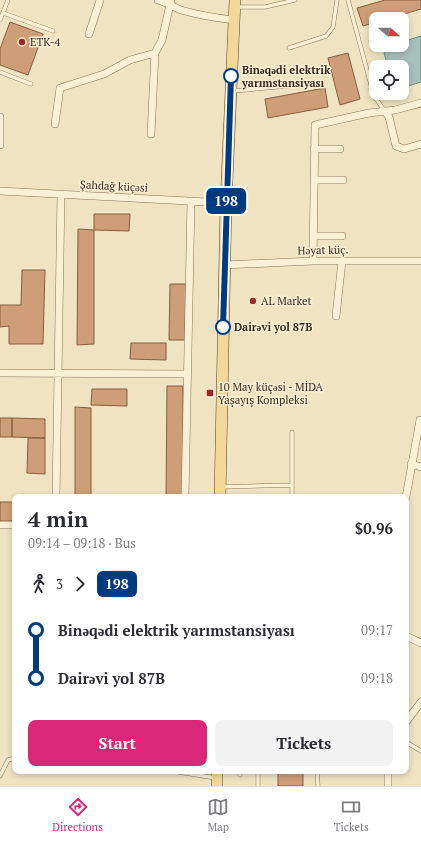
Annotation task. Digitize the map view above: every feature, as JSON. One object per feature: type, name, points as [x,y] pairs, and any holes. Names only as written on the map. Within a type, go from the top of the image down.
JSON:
[{"type":"main road","points":[[220,492],[224,265],[230,91],[235,3]]},
{"type":"street","points":[[89,34],[100,0]]},
{"type":"street","points":[[158,0],[171,2],[176,8],[186,11],[234,20]]},
{"type":"street","points":[[151,134],[155,53],[162,40],[171,2]]},
{"type":"street","points":[[55,124],[60,88],[104,74],[130,60],[155,53]]},
{"type":"street","points":[[313,261],[314,128],[316,123],[403,109],[421,103]]},
{"type":"street","points":[[385,111],[389,117],[396,146],[404,149],[421,144]]},
{"type":"street","points":[[0,117],[0,145]]},
{"type":"street","points":[[314,150],[340,149]]},
{"type":"street","points":[[314,180],[343,180]]},
{"type":"street","name":"Şahdağ küçəsi","points":[[0,191],[226,203]]},
{"type":"street","points":[[56,494],[61,194]]},
{"type":"street","points":[[185,494],[191,201]]},
{"type":"street","points":[[314,236],[342,236]]},
{"type":"street","name":"Həyat küç.","points":[[224,265],[313,261],[421,261]]},
{"type":"street","points":[[336,316],[342,261]]},
{"type":"street","points":[[0,373],[187,374]]},
{"type":"street","points":[[406,494],[420,420]]},
{"type":"street","points":[[411,464],[421,467]]},
{"type":"street","points":[[0,525],[12,525]]},
{"type":"street","points":[[409,637],[421,643]]},
{"type":"street","points":[[409,718],[421,702]]},
{"type":"street","points":[[388,774],[388,786]]},
{"type":"lane","points":[[0,20],[8,0]]},
{"type":"lane","points":[[235,3],[265,7],[295,0]]},
{"type":"lane","points":[[289,48],[326,36],[330,32],[337,0]]},
{"type":"lane","points":[[348,0],[374,96],[385,111]]},
{"type":"lane","points":[[3,13],[53,30]]},
{"type":"lane","points":[[0,72],[31,84]]},
{"type":"lane","points":[[230,91],[298,85]]},
{"type":"lane","points":[[292,432],[292,494]]},
{"type":"lane","points":[[220,492],[292,485]]},
{"type":"lane","points":[[409,744],[421,751]]},
{"type":"lane","points":[[0,776],[8,760],[12,759]]},
{"type":"lane","points":[[191,774],[217,778]]},
{"type":"lane","points":[[258,774],[258,786]]},
{"type":"lane","points":[[317,774],[318,786]]},
{"type":"water","points":[[421,36],[421,82],[409,86],[409,60],[386,60],[384,53],[409,52],[409,40]]},
{"type":"building","points":[[385,0],[421,0],[421,9],[409,13],[369,12],[369,24],[363,26],[357,8]]},
{"type":"building","name":"ETK-4","points":[[10,22],[43,34],[28,75],[0,65],[0,49]]},
{"type":"building","points":[[348,53],[360,99],[340,105],[328,58]]},
{"type":"building","points":[[325,88],[328,107],[268,118],[265,99]]},
{"type":"building","points":[[94,214],[130,214],[129,231],[94,230]]},
{"type":"building","points":[[78,229],[94,230],[94,344],[77,345]]},
{"type":"building","points":[[22,270],[45,270],[43,344],[9,344],[9,326],[0,327],[0,305],[21,305]]},
{"type":"building","points":[[170,284],[186,284],[185,340],[169,340]]},
{"type":"building","points":[[131,343],[166,343],[166,360],[130,359]]},
{"type":"building","points":[[167,386],[183,386],[183,494],[166,494]]},
{"type":"building","points":[[92,389],[127,389],[127,406],[91,405]]},
{"type":"building","points":[[75,407],[91,408],[91,494],[75,494]]},
{"type":"building","points":[[0,418],[12,418],[12,437],[0,437]]},
{"type":"building","points":[[12,418],[45,419],[45,438],[12,437]]},
{"type":"building","points":[[28,438],[45,438],[45,474],[27,473]]},
{"type":"building","points":[[0,502],[12,502],[12,521],[0,521]]},
{"type":"building","points":[[278,774],[303,774],[303,786],[278,786]]},
{"type":"bus line","name":"198","points":[[223,327],[231,76]]},
{"type":"place","name":"ETK-4","points":[[22,42]]},
{"type":"place","name":"Binəqədi elektrik yarımstansiyası","points":[[231,76]]},
{"type":"place","name":"AL Market","points":[[253,301]]},
{"type":"place","name":"Dairəvi yol 87B","points":[[223,327]]},
{"type":"place","name":"10 May küçəsi - MİDA Yaşayış Kompleksi","points":[[210,393]]}]
